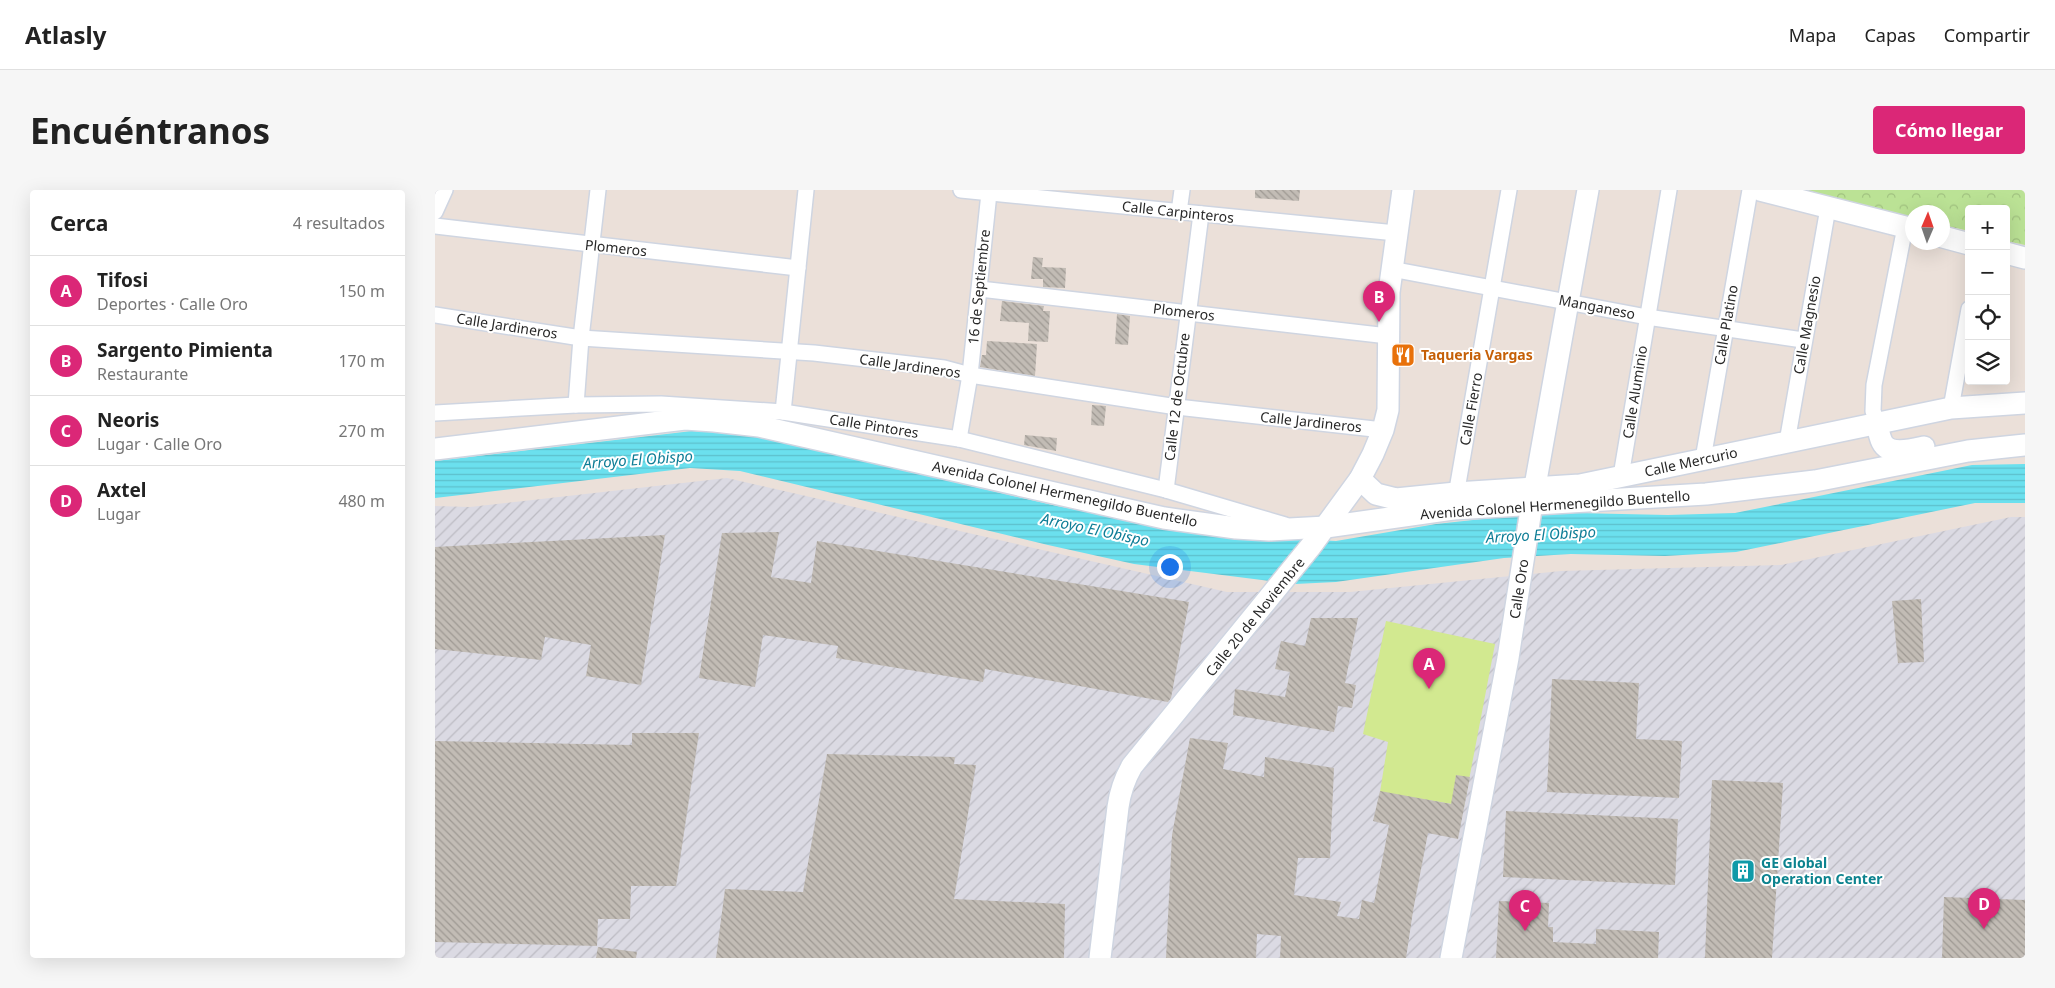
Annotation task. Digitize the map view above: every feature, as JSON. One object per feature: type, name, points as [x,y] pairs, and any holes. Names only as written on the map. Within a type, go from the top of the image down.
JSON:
[{"type":"street","points":[[435,212],[445,190]]},
{"type":"street","points":[[576,405],[581,338],[598,190]]},
{"type":"street","points":[[783,412],[806,190]]},
{"type":"street","name":"Calle Carpinteros","points":[[961,190],[1070,196],[1179,212],[1397,232]]},
{"type":"street","points":[[1179,212],[1183,190]]},
{"type":"street","points":[[1326,527],[1360,479],[1383,430],[1388,410],[1388,336],[1391,269],[1403,190]]},
{"type":"street","name":"Calle Fierro","points":[[1455,501],[1509,190]]},
{"type":"street","name":"Calle Oro","points":[[1451,958],[1490,759],[1588,190]]},
{"type":"street","name":"Calle Aluminio","points":[[1621,476],[1669,190]]},
{"type":"street","name":"Calle Platino","points":[[1703,459],[1750,190]]},
{"type":"street","points":[[1760,190],[1905,227]]},
{"type":"street","name":"16 de Septiembre","points":[[959,439],[980,289],[989,193]]},
{"type":"street","name":"Calle Magnesio","points":[[1787,442],[1803,340],[1828,208]]},
{"type":"street","name":"Calle 12 de Octubre","points":[[1166,490],[1201,214]]},
{"type":"street","name":"Plomeros","points":[[435,226],[798,268]]},
{"type":"street","points":[[1950,239],[1965,243]]},
{"type":"street","points":[[1905,246],[1874,385],[1873,411],[1882,442],[1891,450],[1937,446],[1968,451]]},
{"type":"street","points":[[2010,254],[2025,258]]},
{"type":"street","name":"Manganeso","points":[[1391,269],[1647,317],[1803,340]]},
{"type":"street","name":"Plomeros","points":[[980,289],[1388,336]]},
{"type":"street","name":"Calle Jardineros","points":[[435,315],[581,338],[788,353],[814,353],[945,368],[969,375],[1177,407],[1383,430]]},
{"type":"street","points":[[1951,408],[1965,331]]},
{"type":"street","name":"Calle Mercurio","points":[[1360,479],[1377,494],[1396,499],[1533,501],[1581,493],[1621,476],[1877,422],[1951,408],[2025,403]]},
{"type":"street","name":"Calle Pintores","points":[[435,413],[576,405],[661,404],[783,412],[959,439],[1166,490],[1306,538]]},
{"type":"street","name":"Avenida Colonel Hermenegildo Buentello","points":[[435,448],[685,419],[714,421],[759,426],[1163,518],[1306,538],[1326,527],[1455,501]]},
{"type":"street","points":[[435,434],[480,431],[508,439]]},
{"type":"street","name":"Avenida Colonel Hermenegildo Buentello","points":[[1581,493],[1706,494],[1806,482],[1968,451],[2025,444]]},
{"type":"street","name":"Calle 20 de Noviembre","points":[[1100,958],[1120,792],[1125,778],[1132,766],[1259,611],[1306,538]]},
{"type":"shaded area","points":[[727,478],[1227,592],[1350,592],[1561,571],[1781,565],[2011,517],[2025,517],[2025,958],[435,958],[435,506],[470,507]]},
{"type":"green space","points":[[1800,190],[2025,190],[2025,245],[2010,242],[2010,205],[1965,205],[1965,230],[1950,227],[1950,205],[1905,205],[1905,216]]},
{"type":"green space","points":[[1386,621],[1495,644],[1464,806],[1380,792],[1388,742],[1363,734]]},
{"type":"water","name":"Arroyo El Obispo","points":[[692,431],[748,434],[1057,506],[1210,535],[1336,541],[1436,524],[1510,516],[1575,513],[1668,515],[1735,513],[1972,465],[2025,464],[2025,503],[1975,503],[1736,552],[1665,556],[1571,554],[1504,558],[1336,582],[1295,584],[1134,564],[740,471],[690,468],[435,498],[435,461]]},
{"type":"building","points":[[1255,190],[1300,190],[1299,201],[1255,198]]},
{"type":"building","points":[[1033,257],[1043,258],[1042,267],[1066,268],[1065,288],[1043,287],[1043,279],[1031,279]]},
{"type":"building","points":[[1002,301],[1044,306],[1043,311],[1050,311],[1048,342],[1028,341],[1029,323],[1000,321]]},
{"type":"building","points":[[1117,314],[1130,316],[1128,345],[1115,344]]},
{"type":"building","points":[[987,341],[1037,344],[1035,376],[980,367],[982,355],[986,355]]},
{"type":"building","points":[[1092,405],[1106,406],[1104,426],[1091,425]]},
{"type":"building","points":[[1025,435],[1057,438],[1056,451],[1024,445]]},
{"type":"building","points":[[779,532],[771,577],[811,583],[817,541],[1189,602],[1171,698],[1168,702],[985,669],[983,682],[836,658],[838,646],[763,635],[755,687],[699,678],[722,533]]},
{"type":"building","points":[[665,535],[641,685],[586,676],[591,645],[545,637],[541,660],[435,649],[435,547]]},
{"type":"building","points":[[1921,599],[1924,662],[1898,663],[1892,601]]},
{"type":"building","points":[[1311,618],[1358,618],[1345,683],[1356,685],[1352,708],[1338,706],[1334,732],[1233,715],[1235,689],[1285,697],[1290,672],[1275,669],[1281,641],[1305,646]]},
{"type":"building","points":[[1552,679],[1639,683],[1636,739],[1682,741],[1679,798],[1547,792]]},
{"type":"building","points":[[632,733],[699,733],[676,886],[631,886],[630,919],[598,919],[597,946],[435,942],[435,741],[632,745]]},
{"type":"building","points":[[1190,738],[1228,743],[1223,769],[1264,777],[1265,757],[1334,768],[1330,858],[1298,858],[1294,895],[1341,902],[1337,916],[1359,919],[1362,900],[1374,903],[1389,825],[1373,821],[1380,791],[1451,804],[1456,775],[1470,777],[1458,839],[1428,833],[1406,958],[1280,958],[1281,936],[1257,934],[1256,958],[1166,958],[1172,835]]},
{"type":"building","points":[[827,754],[955,757],[954,764],[976,765],[954,899],[1065,904],[1064,958],[716,958],[725,889],[803,892]]},
{"type":"building","name":"GE Global Operation Center","points":[[1712,780],[1783,783],[1772,958],[1705,958]]},
{"type":"building","points":[[1506,811],[1678,819],[1675,885],[1503,877]]},
{"type":"building","points":[[1944,897],[2025,900],[2025,958],[1942,958]]},
{"type":"building","points":[[1499,901],[1549,903],[1548,927],[1553,927],[1553,942],[1596,944],[1596,929],[1659,932],[1658,958],[1496,958]]},
{"type":"building","points":[[598,947],[637,952],[636,958],[596,958]]},
{"type":"place","name":"Sargento Pimienta","points":[[1379,322]]},
{"type":"place","name":"Taqueria Vargas","points":[[1403,355]]},
{"type":"place","name":"Tifosi","points":[[1429,689]]},
{"type":"place","name":"GE Global Operation Center","points":[[1743,871]]},
{"type":"place","name":"Axtel","points":[[1984,929]]},
{"type":"place","name":"Neoris","points":[[1525,931]]}]
